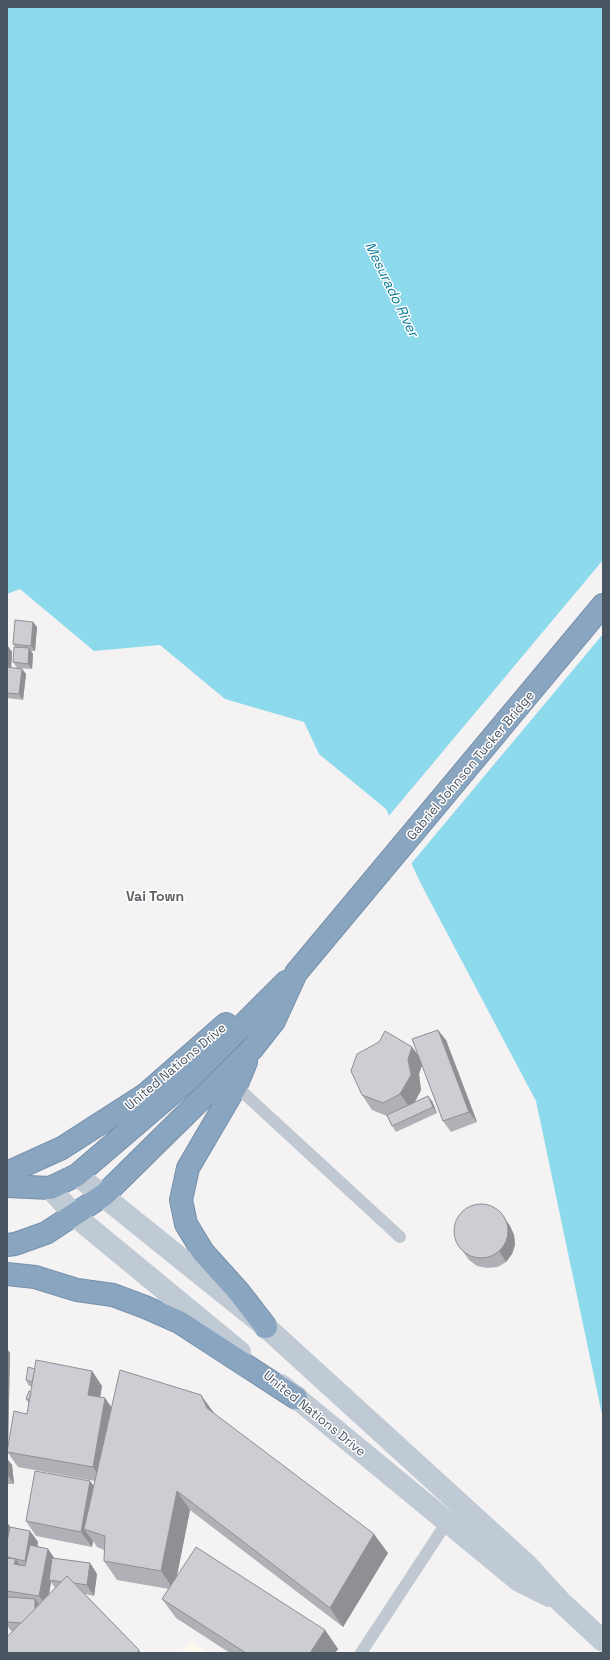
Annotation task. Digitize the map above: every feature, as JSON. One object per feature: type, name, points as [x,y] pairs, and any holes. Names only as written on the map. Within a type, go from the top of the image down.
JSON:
[{"type":"highway","name":"Gabriel Johnson Tucker Bridge","points":[[337,924],[603,605]]},
{"type":"highway","name":"United Nations Drive","points":[[7,1245],[15,1244],[46,1233],[75,1216],[104,1195],[252,1049],[274,1021],[296,973],[337,924]]},
{"type":"highway","name":"United Nations Drive","points":[[7,1173],[62,1148],[146,1094],[257,996],[296,973]]},
{"type":"highway","points":[[7,1186],[50,1188],[77,1175],[188,1080],[296,973]]},
{"type":"highway","points":[[252,1049],[236,1086],[188,1168],[181,1200],[186,1224],[204,1252],[239,1292],[266,1327]]},
{"type":"highway","points":[[7,1274],[35,1277],[78,1290],[113,1295],[145,1306],[179,1322],[296,1398]]},
{"type":"main road","name":"United Nations Drive","points":[[77,1175],[104,1195],[266,1327],[526,1565],[561,1602],[600,1639]]},
{"type":"main road","name":"United Nations Drive","points":[[50,1188],[75,1216],[519,1581],[561,1602]]},
{"type":"lane","points":[[236,1086],[400,1237]]},
{"type":"lane","points":[[360,1653],[447,1522]]},
{"type":"shaded area","points":[[191,1640],[209,1653],[182,1653]]},
{"type":"water","name":"Mesurado River","points":[[7,7],[603,7],[603,1419],[536,1101],[421,884],[386,809],[319,754],[304,722],[225,699],[160,645],[94,651],[20,589],[7,594]]},
{"type":"pier","points":[[603,560],[603,634],[410,865],[388,817]]},
{"type":"building","points":[[15,620],[33,622],[31,646],[13,644]]},
{"type":"building","points":[[14,647],[29,648],[28,664],[13,662]]},
{"type":"building","points":[[7,667],[22,669],[19,694],[7,693]]},
{"type":"building","points":[[438,1030],[469,1112],[443,1121],[412,1039]]},
{"type":"building","points":[[385,1031],[412,1047],[408,1059],[411,1075],[400,1094],[383,1103],[362,1095],[351,1071],[357,1054],[379,1042]]},
{"type":"building","points":[[428,1096],[433,1107],[392,1126],[387,1115]]},
{"type":"building","points":[[481,1204],[491,1206],[500,1212],[506,1221],[508,1231],[506,1241],[500,1250],[491,1256],[481,1258],[471,1256],[462,1250],[456,1241],[454,1231],[456,1221],[462,1212],[471,1206]]},
{"type":"building","points":[[36,1360],[92,1371],[88,1395],[105,1398],[93,1467],[7,1452],[14,1411],[27,1414]]},
{"type":"building","points":[[28,1367],[35,1369],[32,1382],[26,1380]]},
{"type":"building","points":[[120,1370],[201,1395],[207,1408],[374,1534],[330,1608],[177,1491],[161,1571],[104,1561],[105,1536],[84,1529]]},
{"type":"building","points":[[29,1391],[31,1392],[29,1400],[26,1399]]},
{"type":"building","points":[[35,1471],[90,1481],[81,1532],[26,1521]]},
{"type":"building","points":[[10,1527],[30,1531],[25,1561],[7,1557],[7,1542]]},
{"type":"building","points":[[30,1545],[48,1549],[39,1596],[7,1591],[7,1558],[16,1559],[14,1564],[25,1566]]},
{"type":"building","points":[[196,1547],[325,1630],[310,1653],[246,1653],[162,1599]]},
{"type":"building","points":[[52,1558],[90,1563],[87,1585],[74,1583],[67,1576],[62,1582],[49,1580]]},
{"type":"building","points":[[67,1576],[139,1650],[137,1653],[7,1653],[7,1637]]},
{"type":"building","points":[[7,1597],[35,1599],[35,1609],[21,1623],[7,1622]]},
{"type":"district","name":"Vai Town","points":[[155,896]]}]
